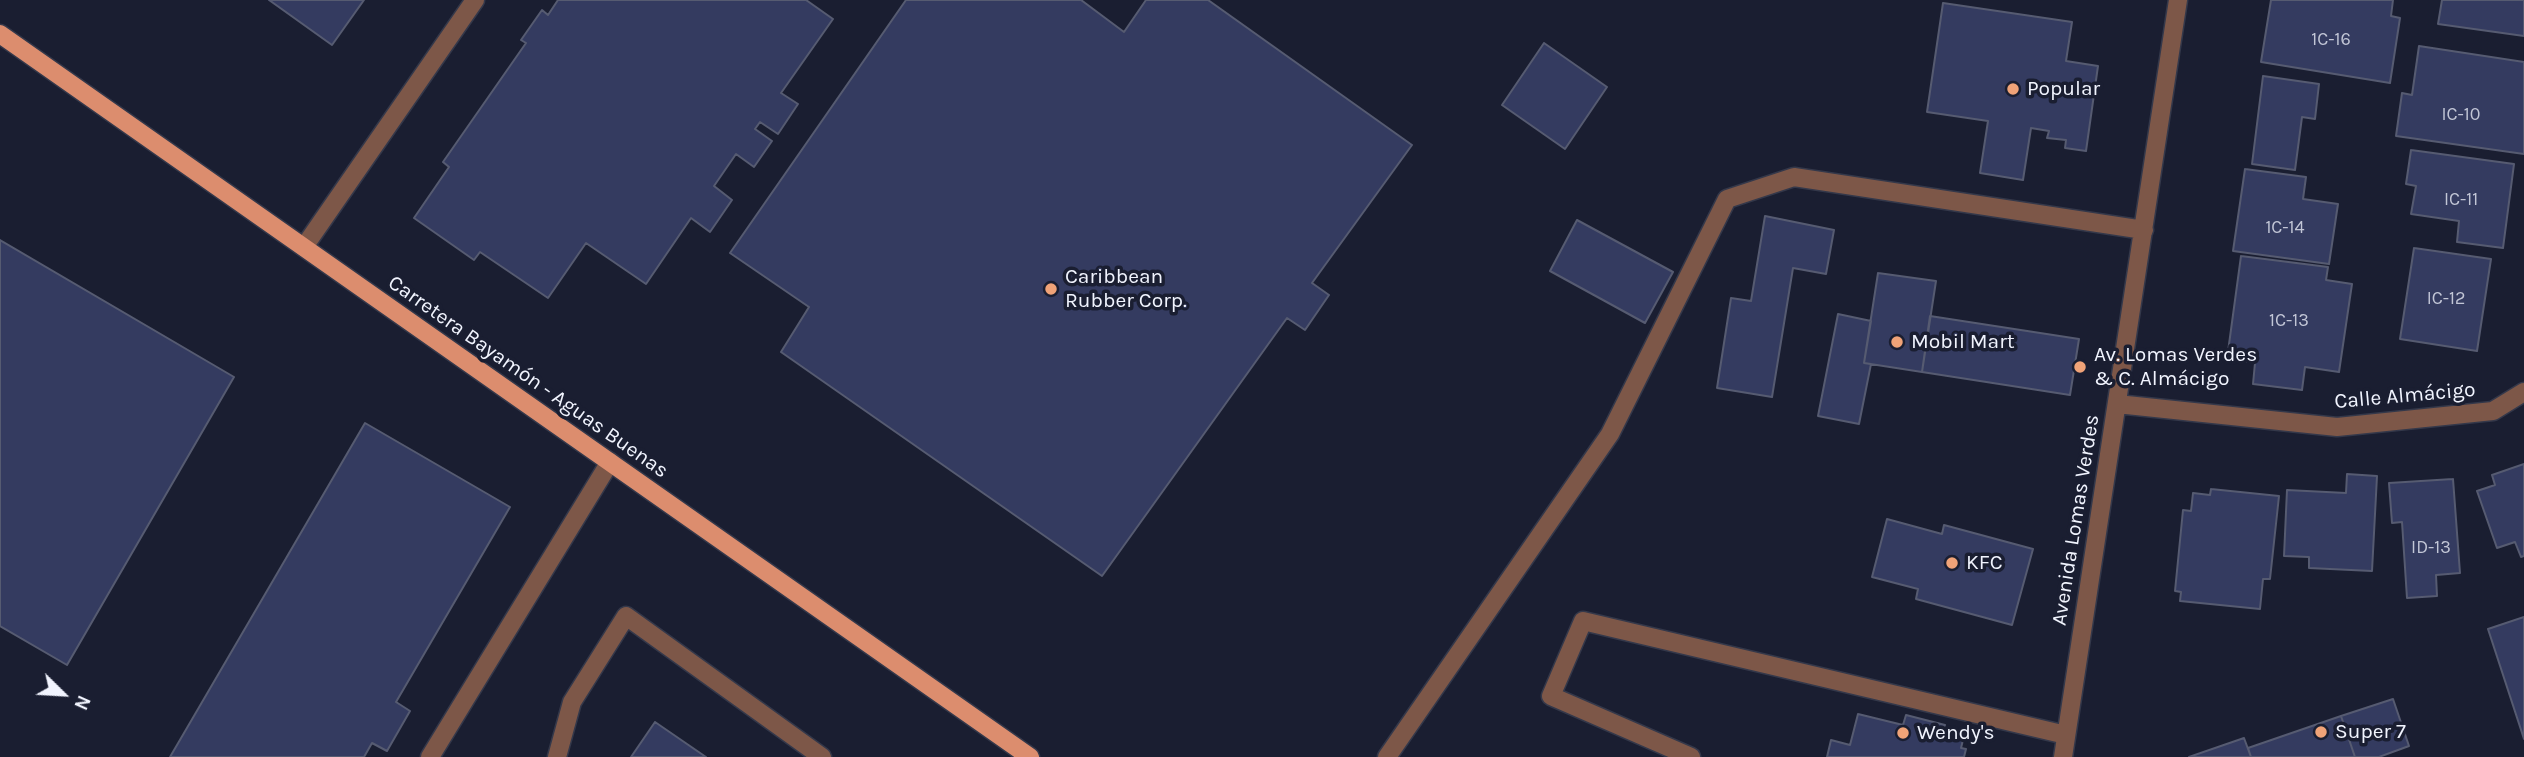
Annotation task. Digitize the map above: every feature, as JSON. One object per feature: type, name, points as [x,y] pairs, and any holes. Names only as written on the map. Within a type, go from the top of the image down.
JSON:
[{"type":"main road","name":"Carretera Bayamón - Aguas Buenas","points":[[0,34],[1030,757]]},
{"type":"street","points":[[304,247],[475,0]]},
{"type":"street","name":"Avenida Lomas Verdes","points":[[2063,757],[2178,0]]},
{"type":"street","points":[[1387,757],[1610,434],[1727,199],[1794,177],[2144,230]]},
{"type":"street","name":"Calle Almácigo","points":[[2117,404],[2337,427],[2493,411],[2524,392]]},
{"type":"street","points":[[430,757],[610,462]]},
{"type":"street","points":[[557,757],[572,702],[626,616],[822,757]]},
{"type":"street","points":[[1692,757],[1551,696],[1583,621],[2066,735]]},
{"type":"building","points":[[269,0],[364,0],[332,45]]},
{"type":"building","points":[[558,0],[806,0],[833,19],[781,93],[798,104],[778,134],[760,122],[755,129],[772,141],[754,167],[736,154],[714,186],[732,200],[710,232],[691,218],[646,284],[586,243],[548,298],[480,252],[474,260],[414,218],[449,167],[443,162],[526,43],[521,40],[542,10],[548,15]]},
{"type":"building","name":"Caribbean Rubber Corp.","points":[[906,0],[1081,0],[1124,32],[1146,0],[1208,0],[1412,145],[1312,283],[1329,295],[1305,330],[1287,318],[1102,576],[781,352],[809,307],[730,253]]},
{"type":"building","points":[[2271,0],[2393,0],[2391,16],[2400,18],[2390,83],[2261,62]]},
{"type":"building","points":[[2442,0],[2524,0],[2524,36],[2438,24]]},
{"type":"building","name":"Popular","points":[[1943,3],[2072,22],[2066,61],[2098,66],[2086,151],[2065,148],[2066,140],[2047,138],[2049,131],[2031,128],[2023,180],[1980,173],[1988,121],[1927,112]]},
{"type":"building","points":[[1544,43],[1607,87],[1565,149],[1502,105]]},
{"type":"building","points":[[2419,46],[2524,62],[2524,154],[2396,136],[2402,93],[2412,95]]},
{"type":"building","points":[[2263,76],[2319,84],[2315,119],[2302,117],[2295,170],[2252,164]]},
{"type":"building","points":[[2411,150],[2514,164],[2503,248],[2457,242],[2459,221],[2411,214],[2416,186],[2406,184]]},
{"type":"building","points":[[2245,169],[2306,177],[2303,199],[2338,204],[2329,264],[2233,251]]},
{"type":"building","points":[[1765,216],[1834,230],[1826,274],[1793,268],[1772,397],[1717,388],[1731,298],[1751,301]]},
{"type":"building","points":[[1577,220],[1673,272],[1645,323],[1550,271]]},
{"type":"building","points":[[0,240],[234,377],[67,665],[0,626]]},
{"type":"building","points":[[2414,248],[2491,259],[2477,351],[2400,339]]},
{"type":"building","points":[[2241,256],[2328,267],[2326,280],[2352,284],[2339,372],[2305,367],[2302,390],[2253,384],[2255,363],[2227,359]]},
{"type":"building","name":"Mobil Mart","points":[[1878,273],[1936,281],[1922,372],[1864,363]]},
{"type":"building","points":[[1838,314],[1871,321],[1864,363],[1871,364],[1859,424],[1818,416]]},
{"type":"building","points":[[1930,316],[2079,339],[2070,395],[1922,372]]},
{"type":"building","points":[[365,423],[510,507],[396,702],[410,711],[387,751],[372,743],[364,757],[170,757]]},
{"type":"building","points":[[2524,464],[2524,556],[2521,557],[2515,542],[2497,548],[2477,491],[2495,485],[2492,475]]},
{"type":"building","points":[[2347,474],[2377,476],[2372,571],[2309,568],[2309,557],[2284,556],[2287,490],[2346,493]]},
{"type":"building","points":[[2453,479],[2460,573],[2436,575],[2437,596],[2407,598],[2402,522],[2392,523],[2389,483]]},
{"type":"building","points":[[2211,489],[2279,496],[2270,579],[2263,579],[2260,609],[2180,601],[2181,592],[2175,591],[2183,510],[2191,511],[2193,493],[2210,495]]},
{"type":"building","name":"KFC","points":[[1887,519],[1942,534],[1944,525],[2033,549],[2012,625],[1916,599],[1918,589],[1872,577]]},
{"type":"building","points":[[2524,617],[2524,739],[2488,629]]},
{"type":"building","points":[[2393,699],[2409,746],[2379,757],[2355,757],[2341,716]]},
{"type":"building","name":"Wendy's","points":[[1858,714],[1903,725],[1906,715],[1945,725],[1943,731],[1964,736],[1961,748],[1966,749],[1964,757],[1827,757],[1831,740],[1850,745]]},
{"type":"building","name":"Super 7","points":[[2341,716],[2355,757],[2251,757],[2248,748]]},
{"type":"building","points":[[655,722],[706,757],[631,757]]},
{"type":"building","points":[[2244,738],[2251,757],[2189,757]]},
{"type":"place","name":"Popular","points":[[2013,89]]},
{"type":"place","name":"Caribbean Rubber Corp.","points":[[1051,289]]},
{"type":"place","name":"Mobil Mart","points":[[1897,342]]},
{"type":"place","name":"Av. Lomas Verdes & C. Almácigo","points":[[2080,367]]},
{"type":"place","name":"KFC","points":[[1952,563]]},
{"type":"place","name":"Super 7","points":[[2321,732]]},
{"type":"place","name":"Wendy's","points":[[1903,733]]}]
